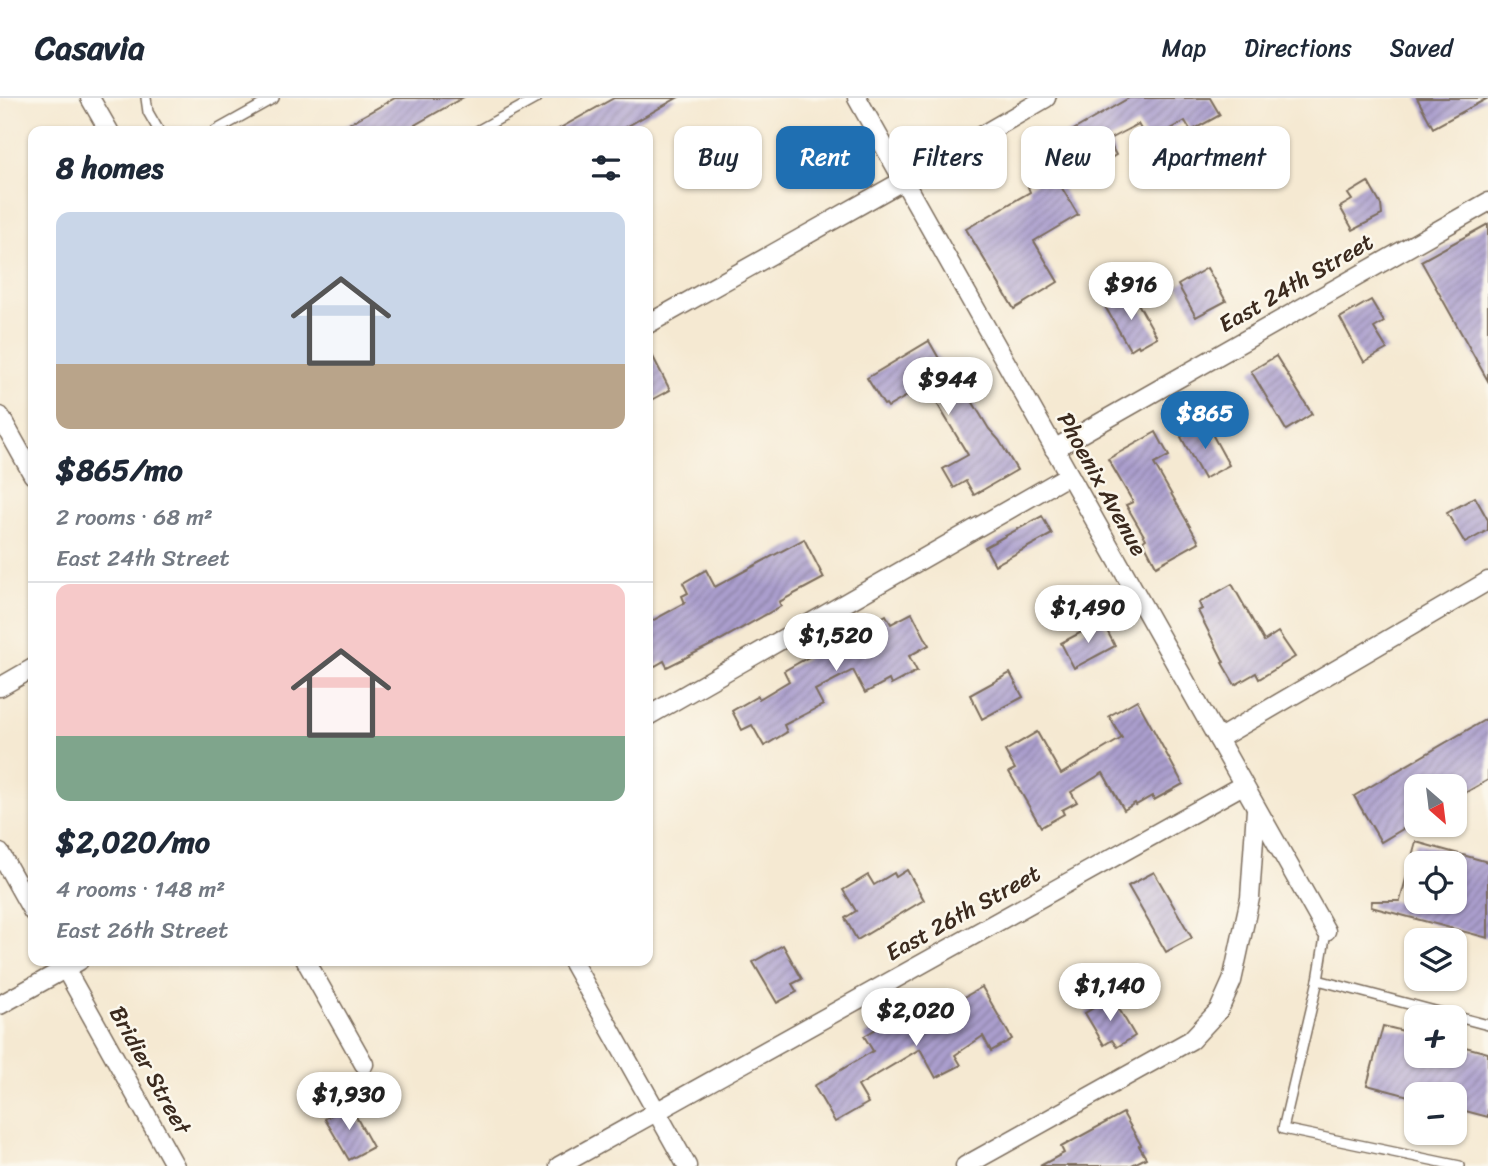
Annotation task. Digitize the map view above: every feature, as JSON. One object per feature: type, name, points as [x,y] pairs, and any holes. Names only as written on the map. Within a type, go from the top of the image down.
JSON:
[{"type":"street","points":[[90,98],[106,126]]},
{"type":"street","name":"Phoenix Avenue","points":[[857,98],[889,156]]},
{"type":"street","points":[[998,126],[1046,98]]},
{"type":"street","points":[[653,321],[889,189]]},
{"type":"street","name":"Phoenix Avenue","points":[[908,189],[1326,931]]},
{"type":"street","name":"East 24th Street","points":[[1054,449],[1488,202]]},
{"type":"street","points":[[0,416],[28,466]]},
{"type":"street","points":[[653,713],[1069,475]]},
{"type":"street","points":[[1218,739],[1488,581]]},
{"type":"street","points":[[0,687],[28,671]]},
{"type":"street","name":"East 26th Street","points":[[559,1166],[1243,785]]},
{"type":"street","points":[[965,1166],[1191,1040],[1219,1010],[1232,981],[1250,898],[1256,808]]},
{"type":"street","points":[[0,853],[28,903]]},
{"type":"street","points":[[0,1005],[64,966]]},
{"type":"street","name":"Bridier Street","points":[[71,966],[175,1166]]},
{"type":"street","points":[[309,966],[364,1064]]},
{"type":"street","points":[[575,966],[687,1166]]},
{"type":"lane","points":[[146,98],[148,112],[156,126]]},
{"type":"lane","points":[[224,126],[274,98]]},
{"type":"lane","points":[[486,126],[537,98]]},
{"type":"lane","points":[[1326,931],[1318,980],[1283,1129],[1460,1166]]},
{"type":"lane","points":[[1318,980],[1488,1025]]},
{"type":"building","points":[[395,98],[462,98],[413,126],[345,126]]},
{"type":"building","points":[[614,98],[677,98],[628,126],[564,126]]},
{"type":"building","points":[[1129,98],[1210,98],[1220,115],[1200,126],[1188,126],[1185,121],[1176,126],[1138,124],[1129,126],[1129,129],[1115,136],[1115,126],[1080,126]]},
{"type":"building","points":[[1417,98],[1488,98],[1433,128]]},
{"type":"building","points":[[1368,182],[1381,205],[1382,215],[1353,230],[1340,207],[1352,200],[1348,194]]},
{"type":"building","points":[[1029,189],[1063,189],[1078,215],[1034,241],[1058,282],[1014,309],[966,229],[1030,192]]},
{"type":"building","points":[[1488,224],[1488,381],[1421,261]]},
{"type":"building","points":[[1207,268],[1226,301],[1196,317],[1178,285]]},
{"type":"building","points":[[1132,293],[1157,337],[1130,350],[1106,308]]},
{"type":"building","points":[[1371,300],[1384,322],[1374,328],[1387,349],[1364,362],[1340,318]]},
{"type":"building","points":[[929,341],[945,369],[942,371],[961,400],[969,396],[1017,470],[974,495],[966,481],[954,488],[943,469],[968,455],[926,385],[888,407],[867,378]]},
{"type":"building","points":[[1276,356],[1312,414],[1286,430],[1251,371]]},
{"type":"building","points":[[653,357],[670,390],[653,399]]},
{"type":"building","points":[[1206,423],[1229,465],[1204,479],[1181,437]]},
{"type":"building","points":[[1156,432],[1169,456],[1154,464],[1199,542],[1156,566],[1143,541],[1146,539],[1126,505],[1133,502],[1108,459]]},
{"type":"building","points":[[1475,497],[1488,520],[1488,530],[1465,543],[1447,513]]},
{"type":"building","points":[[1042,516],[1052,534],[995,565],[985,547]]},
{"type":"building","points":[[804,539],[824,578],[779,602],[781,606],[715,643],[667,667],[664,661],[653,667],[653,620],[685,603],[682,596],[688,593],[683,583],[706,570],[715,587]]},
{"type":"building","points":[[1232,584],[1264,641],[1278,632],[1295,657],[1259,679],[1256,673],[1235,685],[1198,611],[1202,609],[1199,603]]},
{"type":"building","points":[[912,613],[929,645],[909,656],[917,671],[891,685],[889,680],[865,693],[853,670],[815,690],[823,705],[784,725],[787,732],[764,746],[752,725],[742,730],[732,711],[789,681],[784,671],[836,640],[886,615],[891,624]]},
{"type":"building","points":[[1102,621],[1115,646],[1074,668],[1061,643]]},
{"type":"building","points":[[1010,673],[1023,697],[982,719],[970,695]]},
{"type":"building","points":[[1137,700],[1183,784],[1154,800],[1152,796],[1124,810],[1103,773],[1071,792],[1077,802],[1062,810],[1064,814],[1041,827],[1009,772],[1015,769],[1005,751],[1037,732],[1061,774],[1122,738],[1109,716]]},
{"type":"building","points":[[1488,718],[1488,780],[1467,792],[1467,774],[1404,774],[1404,828],[1381,842],[1354,796]]},
{"type":"building","points":[[1416,842],[1448,851],[1413,851]]},
{"type":"building","points":[[1467,856],[1488,862],[1488,938],[1467,932],[1467,928],[1450,928],[1371,907],[1372,901],[1400,901],[1404,886],[1404,914],[1467,914]]},
{"type":"building","points":[[907,870],[924,900],[857,940],[845,918],[856,911],[843,890],[868,875],[874,885],[894,873],[896,877]]},
{"type":"building","points":[[1154,872],[1192,938],[1166,952],[1128,886]]},
{"type":"building","points":[[783,945],[802,979],[792,984],[797,992],[777,1003],[753,962]]},
{"type":"building","points":[[982,987],[1012,1039],[991,1051],[983,1036],[955,1055],[961,1065],[936,1078],[920,1049],[858,1086],[868,1103],[835,1122],[814,1086],[873,1051],[864,1036],[890,1021],[893,1028],[920,1013],[923,1019],[933,1015]]},
{"type":"building","points":[[1112,997],[1135,1036],[1117,1047],[1112,1040],[1104,1045],[1085,1013]]},
{"type":"building","points":[[1383,1026],[1404,1031],[1404,1068],[1467,1068],[1467,1047],[1488,1053],[1488,1117],[1467,1111],[1467,1082],[1404,1082],[1404,1095],[1367,1085]]},
{"type":"building","points":[[349,1104],[373,1147],[349,1160],[325,1119]]},
{"type":"building","points":[[1123,1113],[1146,1158],[1130,1166],[1040,1166],[1064,1153],[1061,1147]]}]
